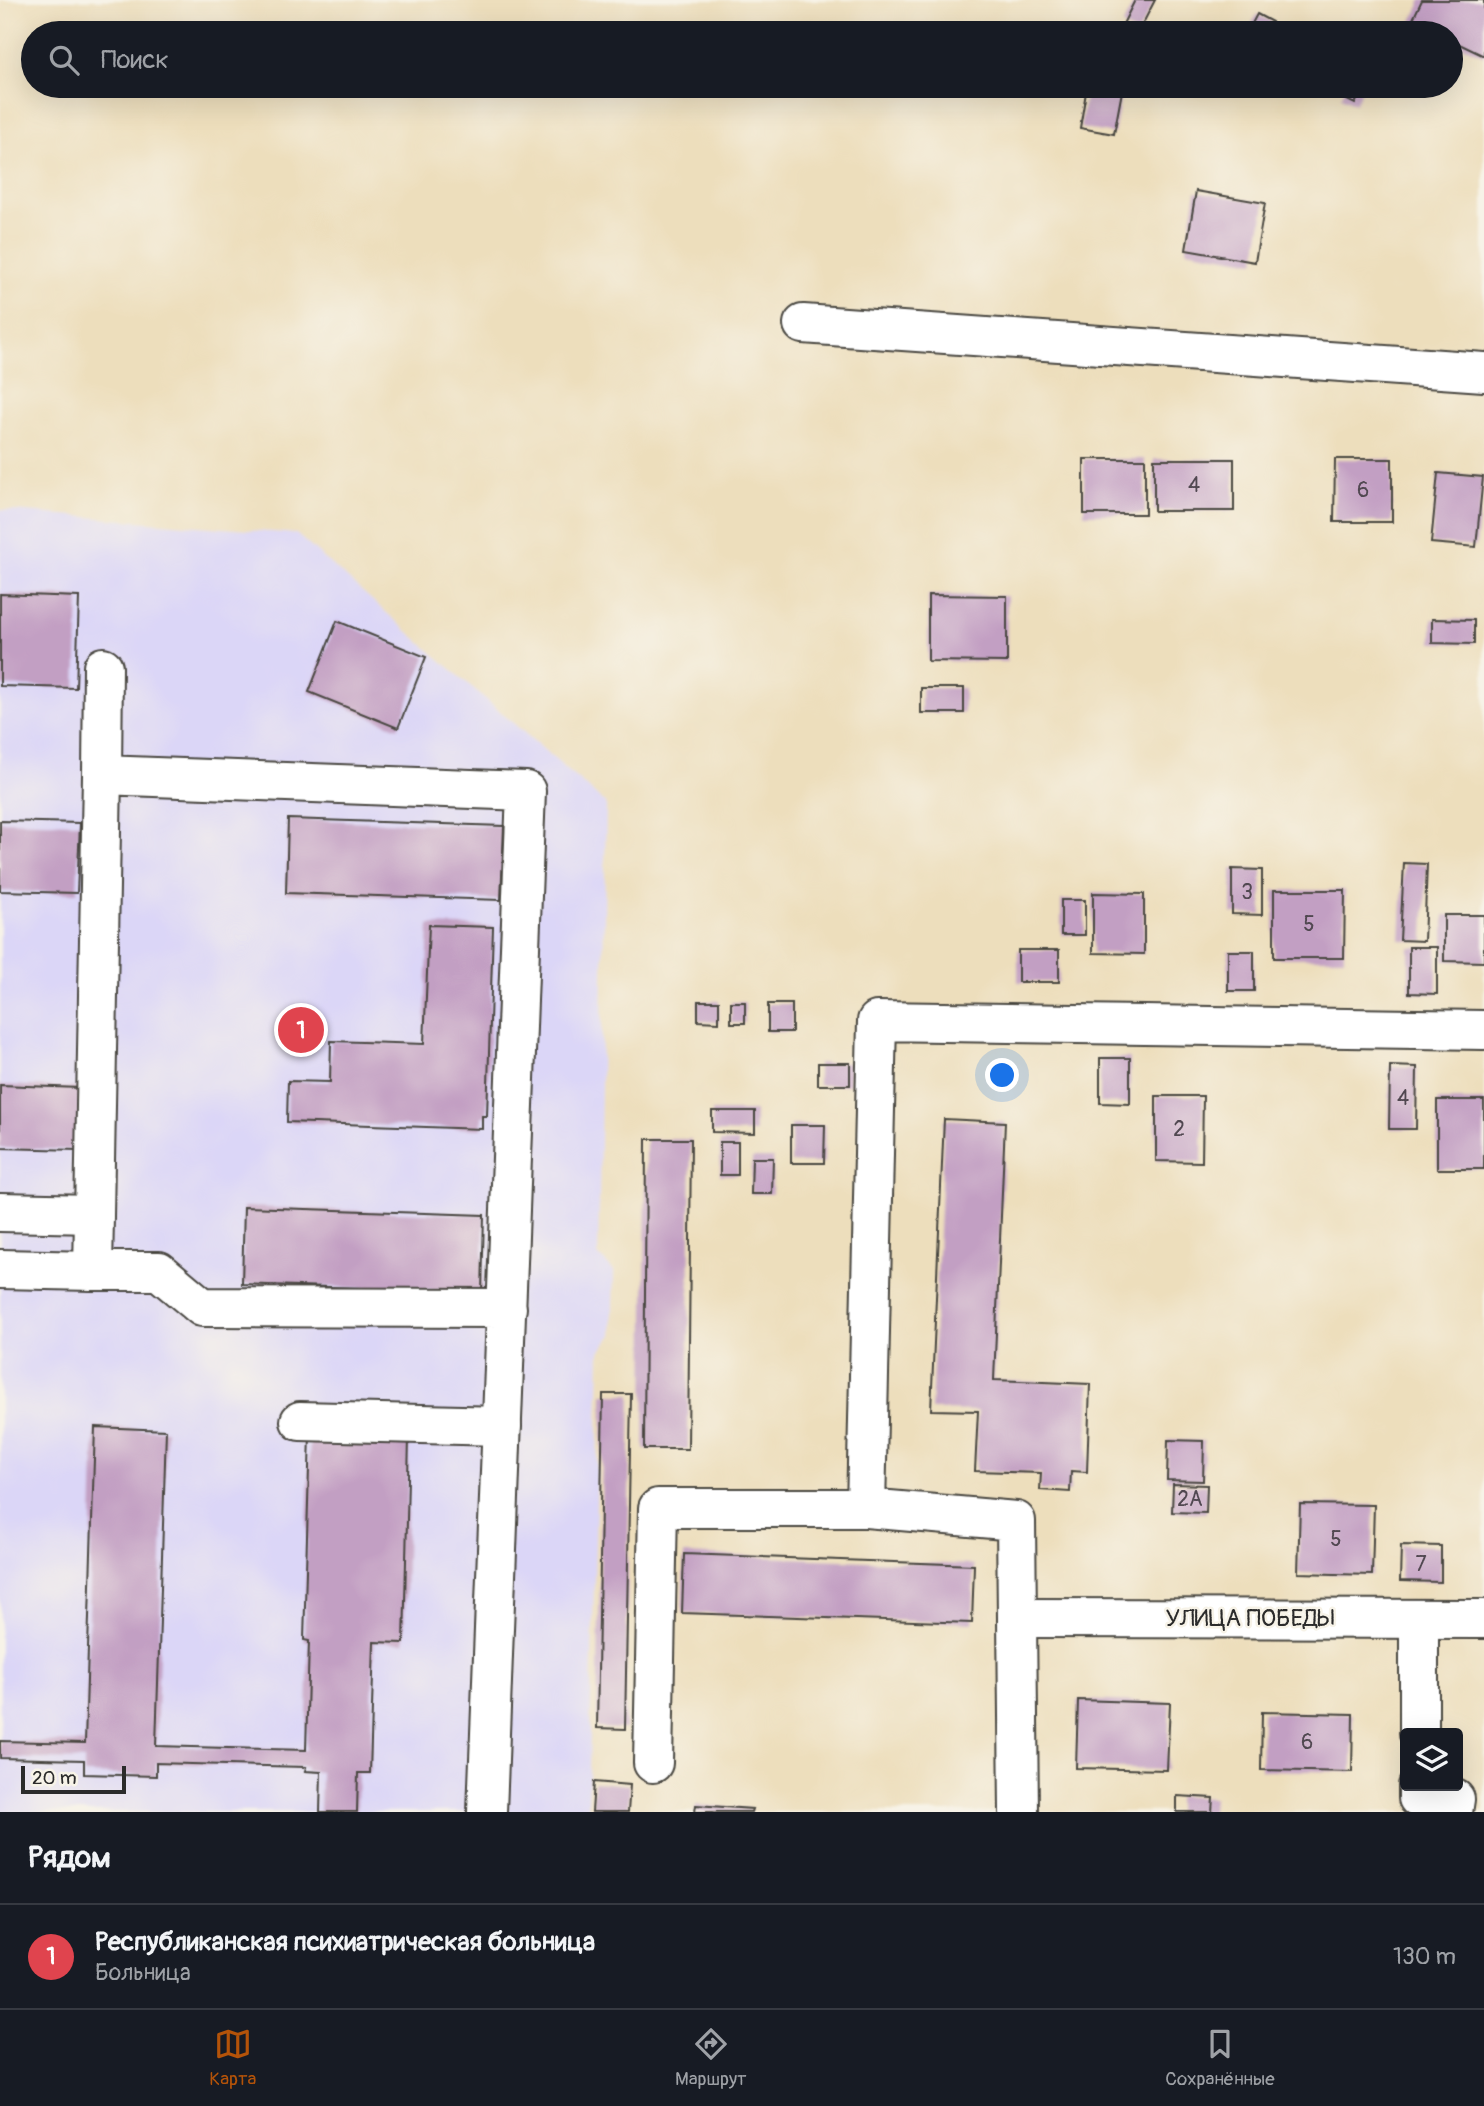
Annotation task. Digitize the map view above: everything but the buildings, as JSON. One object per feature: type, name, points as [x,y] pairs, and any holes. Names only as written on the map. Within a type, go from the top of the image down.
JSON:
[{"type":"street","points":[[803,324],[1484,372]]},
{"type":"street","points":[[93,1271],[103,667]]},
{"type":"street","points":[[102,775],[526,791],[487,1812]]},
{"type":"street","points":[[866,1508],[877,1021],[1484,1030]]},
{"type":"street","points":[[0,1212],[94,1214]]},
{"type":"street","points":[[0,1269],[159,1271],[202,1307],[507,1308]]},
{"type":"street","points":[[300,1421],[502,1426]]},
{"type":"street","points":[[653,1763],[658,1508],[866,1508],[1016,1521],[1019,1812]]},
{"type":"street","name":"УЛИЦА ПОБЕДЫ","points":[[1017,1618],[1484,1619]]},
{"type":"street","points":[[1419,1619],[1419,1728]]},
{"type":"street","points":[[1418,1791],[1418,1798],[1455,1799],[1453,1812]]},
{"type":"shaded area","points":[[0,510],[296,534],[606,804],[598,1255],[614,1271],[612,1336],[600,1351],[588,1812],[0,1812]]},
{"type":"place","name":"Республиканская психиатрическая больница","points":[[301,1030]]}]
